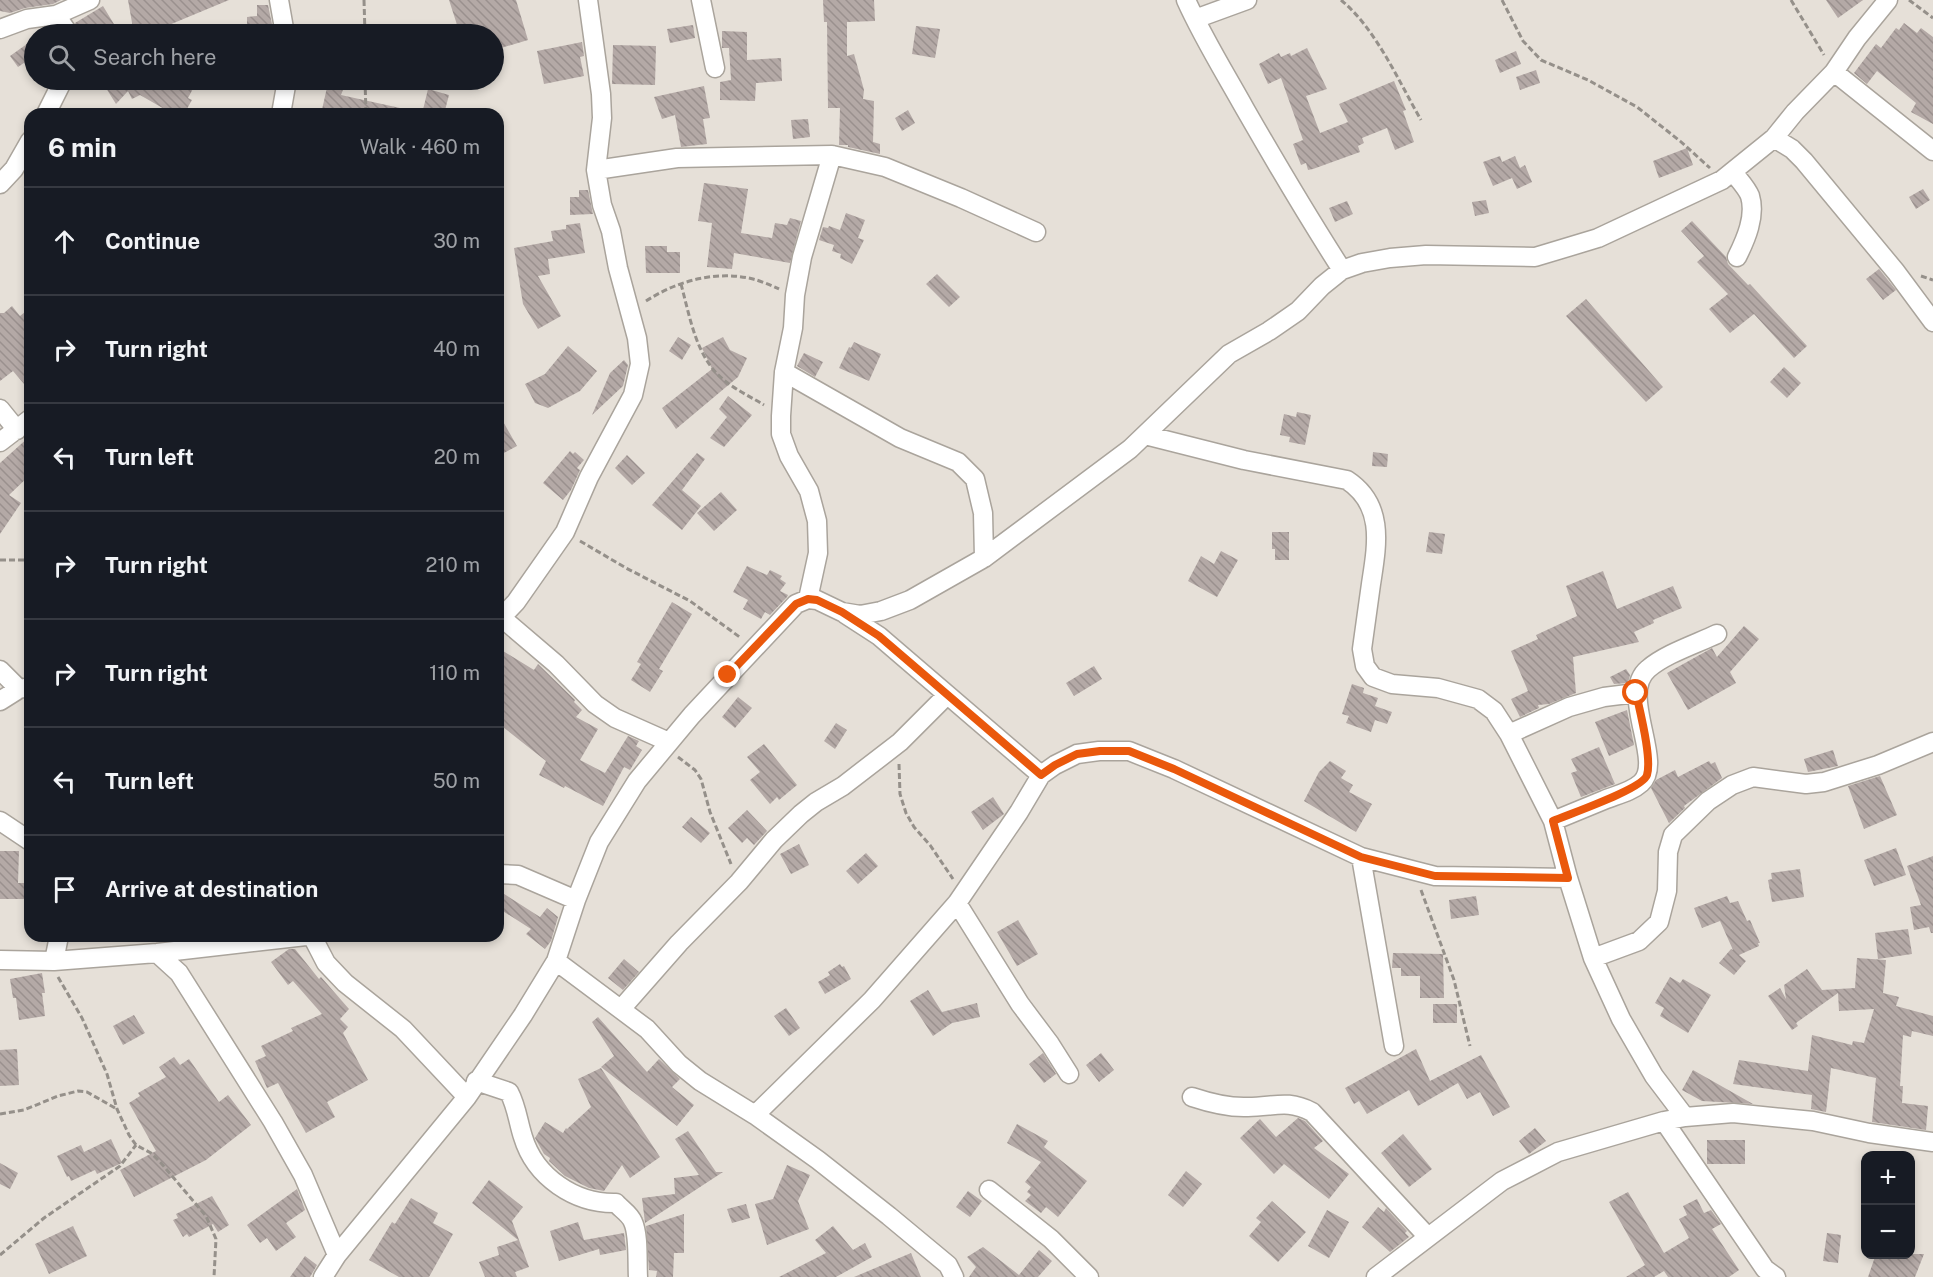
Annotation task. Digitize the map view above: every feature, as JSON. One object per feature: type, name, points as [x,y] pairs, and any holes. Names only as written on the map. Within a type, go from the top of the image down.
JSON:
[{"type":"street","points":[[0,28],[33,17],[56,15],[90,0]]},
{"type":"street","points":[[279,0],[283,24]]},
{"type":"street","points":[[504,616],[565,532],[589,477],[633,395],[640,364],[637,338],[618,268],[611,231],[602,205],[596,170],[602,118],[601,94],[588,0]]},
{"type":"street","points":[[701,0],[715,68]]},
{"type":"street","points":[[1186,0],[1303,209],[1342,270]]},
{"type":"street","points":[[1195,19],[1247,0]]},
{"type":"street","points":[[842,612],[860,615],[881,611],[909,600],[984,558],[1131,449],[1229,354],[1298,311],[1322,286],[1342,270],[1380,259],[1426,255],[1535,257],[1598,238],[1728,176],[1774,138],[1795,112],[1834,72],[1857,38],[1888,0]]},
{"type":"street","points":[[56,15],[62,24]]},
{"type":"street","points":[[1834,72],[1933,151]]},
{"type":"street","points":[[49,108],[58,90]]},
{"type":"street","points":[[282,108],[285,90]]},
{"type":"street","points":[[1774,138],[1792,149],[1804,161],[1896,272],[1933,322]]},
{"type":"street","points":[[0,184],[14,169],[24,152]]},
{"type":"street","points":[[596,170],[677,158],[832,155],[885,167],[1036,232]]},
{"type":"street","points":[[808,599],[818,553],[817,521],[808,491],[789,456],[781,434],[781,416],[784,372],[793,328],[795,295],[802,257],[832,155]]},
{"type":"street","points":[[1728,176],[1749,194],[1752,208],[1746,239],[1737,257]]},
{"type":"street","points":[[784,372],[900,438],[958,462],[975,479],[983,513],[984,558]]},
{"type":"street","points":[[0,409],[24,424],[0,442]]},
{"type":"street","points":[[1145,435],[1244,460],[1347,480],[1360,489],[1375,518],[1377,537],[1362,649],[1365,666],[1373,677],[1392,684],[1437,688],[1478,699],[1494,711],[1509,734],[1553,821],[1593,958],[1621,1019],[1648,1067],[1685,1117]]},
{"type":"street","points":[[323,1277],[338,1255],[472,1089],[523,1016],[556,961],[576,900],[599,842],[637,781],[754,648],[796,604],[808,599],[817,600],[842,612],[879,636],[1041,775]]},
{"type":"street","points":[[504,623],[556,664],[595,704],[615,718],[667,745]]},
{"type":"street","points":[[1553,821],[1628,791],[1641,783],[1647,776],[1647,752],[1636,693],[1641,678],[1647,669],[1717,634]]},
{"type":"street","points":[[0,670],[24,688],[0,701]]},
{"type":"street","points":[[1509,734],[1569,707],[1604,697],[1636,693]]},
{"type":"street","points":[[621,1009],[679,943],[739,882],[774,840],[816,802],[843,786],[900,742],[947,694]]},
{"type":"street","points":[[1593,958],[1639,941],[1659,922],[1667,891],[1668,852],[1673,835],[1708,801],[1753,777],[1806,784],[1824,782],[1878,765],[1933,742]]},
{"type":"street","points":[[755,1115],[873,1000],[959,898],[1019,812],[1041,775],[1077,754],[1129,751],[1174,769],[1361,857],[1414,871],[1435,876],[1568,878]]},
{"type":"street","points":[[0,820],[24,838]]},
{"type":"street","points":[[1361,857],[1394,1046]]},
{"type":"street","points":[[504,874],[518,875],[576,900]]},
{"type":"street","points":[[959,898],[1020,1004],[1069,1074]]},
{"type":"street","points":[[50,962],[56,942]]},
{"type":"street","points":[[0,960],[50,962],[253,942]]},
{"type":"street","points":[[315,942],[326,963],[339,976],[472,1089],[509,1092],[514,1101],[523,1138],[534,1161],[545,1175],[562,1188],[590,1201],[600,1204],[616,1203],[627,1214],[633,1221],[636,1233],[638,1277]]},
{"type":"street","points":[[157,953],[179,973],[273,1122],[303,1175],[338,1255]]},
{"type":"street","points":[[556,961],[647,1029],[679,1064],[700,1081],[755,1115],[818,1160],[936,1254],[948,1265],[954,1277]]},
{"type":"street","points":[[1192,1097],[1227,1106],[1297,1105],[1312,1112],[1428,1237]]},
{"type":"street","points":[[1376,1277],[1502,1181],[1558,1152],[1664,1122],[1685,1117],[1733,1113],[1813,1121],[1869,1133],[1933,1142]]},
{"type":"street","points":[[1664,1122],[1764,1274]]},
{"type":"street","points":[[989,1190],[1051,1239],[1089,1277]]},
{"type":"path","points":[[364,0],[364,24]]},
{"type":"path","points":[[1341,0],[1357,15],[1376,41],[1421,120]]},
{"type":"path","points":[[1502,0],[1523,40],[1541,60],[1588,81],[1637,107],[1728,176]]},
{"type":"path","points":[[1791,0],[1834,72]]},
{"type":"path","points":[[1909,0],[1933,18]]},
{"type":"path","points":[[365,90],[366,108]]},
{"type":"path","points":[[629,311],[653,296],[681,284],[712,275],[753,279],[795,295]]},
{"type":"path","points":[[681,284],[703,357],[723,380],[781,416]]},
{"type":"path","points":[[565,532],[626,568],[690,601],[754,648]]},
{"type":"path","points":[[0,560],[24,560]]},
{"type":"path","points":[[900,742],[900,794],[906,813],[946,868],[959,898]]},
{"type":"path","points":[[667,745],[695,770],[701,779],[719,838],[739,882]]},
{"type":"path","points":[[1414,871],[1454,980],[1470,1046]]},
{"type":"path","points":[[50,962],[82,1018],[107,1074],[117,1109],[129,1135],[136,1145],[151,1153],[161,1163],[206,1216],[216,1239],[214,1277]]},
{"type":"path","points":[[0,1114],[24,1110],[58,1096],[78,1091],[87,1092],[117,1109]]},
{"type":"path","points":[[0,1255],[44,1218],[120,1166],[136,1145]]},
{"type":"building","points":[[0,0],[61,0],[53,4],[25,8],[10,13],[0,11]]},
{"type":"building","points":[[128,0],[229,0],[171,24],[132,24]]},
{"type":"building","points":[[449,0],[516,0],[528,40],[504,47],[504,24],[457,24]]},
{"type":"building","points":[[823,0],[874,0],[875,21],[847,22],[847,56],[854,54],[864,90],[863,99],[874,101],[873,142],[880,144],[880,154],[848,147],[848,145],[839,145],[840,108],[828,108],[827,22],[824,22]]},
{"type":"building","points":[[1826,0],[1863,0],[1838,18]]},
{"type":"building","points":[[257,5],[268,5],[272,24],[247,24],[247,17],[257,16]]},
{"type":"building","points":[[103,6],[114,24],[75,24]]},
{"type":"building","points":[[1904,23],[1917,33],[1921,28],[1933,37],[1933,124],[1911,112],[1916,103],[1877,71],[1867,84],[1854,73],[1876,44],[1881,48],[1896,28],[1899,30]]},
{"type":"building","points":[[693,25],[695,38],[670,43],[667,29]]},
{"type":"building","points":[[916,26],[940,29],[935,58],[912,54]]},
{"type":"building","points":[[722,31],[747,32],[747,60],[781,58],[782,81],[756,83],[755,101],[720,100],[720,82],[731,80],[729,48],[722,48]]},
{"type":"building","points":[[582,42],[584,56],[580,57],[584,76],[544,84],[537,51]]},
{"type":"building","points":[[613,45],[656,46],[655,85],[612,84]]},
{"type":"building","points":[[24,46],[24,63],[18,67],[10,56]]},
{"type":"building","points":[[1307,48],[1327,89],[1306,96],[1320,133],[1348,122],[1339,104],[1394,81],[1406,110],[1403,111],[1414,142],[1395,150],[1387,128],[1362,138],[1364,143],[1358,146],[1360,152],[1313,169],[1308,170],[1306,163],[1301,165],[1293,144],[1303,140],[1281,78],[1268,84],[1259,64],[1279,53],[1281,57],[1290,53],[1291,56]]},
{"type":"building","points":[[1516,51],[1521,64],[1500,73],[1495,60]]},
{"type":"building","points":[[1536,70],[1540,83],[1520,90],[1516,77]]},
{"type":"building","points":[[704,86],[710,118],[703,119],[707,144],[681,147],[675,115],[662,119],[654,97]]},
{"type":"building","points":[[107,90],[192,90],[188,98],[192,100],[187,108],[163,108],[140,95],[132,99],[128,91],[116,104]]},
{"type":"building","points":[[326,90],[343,90],[341,95],[400,108],[322,108]]},
{"type":"building","points":[[428,90],[449,95],[446,108],[423,108]]},
{"type":"building","points":[[908,110],[915,123],[902,131],[895,118]]},
{"type":"building","points":[[808,119],[810,137],[793,139],[791,120]]},
{"type":"building","points":[[1687,148],[1693,165],[1659,178],[1653,161]]},
{"type":"building","points":[[1500,156],[1502,162],[1515,156],[1520,168],[1525,165],[1532,182],[1517,189],[1512,178],[1493,186],[1483,162]]},
{"type":"building","points":[[704,183],[748,189],[741,233],[772,238],[775,223],[787,225],[790,218],[801,221],[790,263],[734,253],[732,269],[707,267],[712,223],[698,221]]},
{"type":"building","points":[[1923,189],[1930,200],[1916,209],[1909,197]]},
{"type":"building","points":[[579,190],[588,190],[593,214],[570,215],[570,197],[579,197]]},
{"type":"building","points":[[1486,200],[1489,213],[1475,216],[1472,202]]},
{"type":"building","points":[[1347,201],[1353,214],[1335,222],[1329,208]]},
{"type":"building","points":[[846,213],[865,220],[858,238],[864,240],[852,264],[840,258],[841,254],[832,251],[834,245],[819,240],[823,227],[828,228],[829,226],[840,230]]},
{"type":"building","points":[[1692,221],[1726,257],[1728,264],[1748,285],[1750,284],[1807,346],[1794,358],[1754,314],[1730,333],[1709,309],[1728,294],[1697,262],[1704,256],[1681,231]]},
{"type":"building","points":[[580,223],[585,253],[548,259],[550,274],[538,276],[561,316],[538,329],[523,304],[514,248],[553,241],[551,231],[566,229],[566,225]]},
{"type":"building","points":[[645,246],[667,246],[667,252],[680,252],[680,273],[646,273]]},
{"type":"building","points":[[1879,269],[1896,290],[1883,300],[1866,279]]},
{"type":"building","points":[[937,274],[960,297],[949,307],[926,284]]},
{"type":"building","points":[[1586,299],[1663,387],[1646,402],[1566,316]]},
{"type":"building","points":[[12,306],[20,316],[24,313],[24,384],[13,371],[0,381],[0,313],[4,313]]},
{"type":"building","points":[[678,337],[691,345],[682,360],[669,351]]},
{"type":"building","points":[[723,337],[730,350],[747,358],[738,377],[676,429],[662,408],[712,369],[702,348]]},
{"type":"building","points":[[854,342],[881,354],[869,381],[839,368],[849,347],[851,348]]},
{"type":"building","points":[[568,346],[597,371],[580,391],[548,408],[535,403],[525,384],[545,374]]},
{"type":"building","points":[[804,353],[823,362],[815,377],[797,366]]},
{"type":"building","points":[[624,360],[628,365],[623,386],[592,415],[610,373]]},
{"type":"building","points":[[1784,367],[1801,383],[1787,398],[1770,382]]},
{"type":"building","points":[[728,396],[752,415],[724,447],[710,438],[727,417],[719,409]]},
{"type":"building","points":[[1297,412],[1311,415],[1305,445],[1289,442],[1290,437],[1280,435],[1284,414],[1296,417]]},
{"type":"building","points":[[504,423],[517,446],[504,453]]},
{"type":"building","points":[[24,441],[24,481],[9,495],[21,503],[0,534],[0,463]]},
{"type":"building","points":[[570,451],[573,454],[575,452],[584,460],[577,468],[580,470],[571,490],[563,500],[543,483]]},
{"type":"building","points":[[1373,452],[1388,454],[1387,467],[1372,466]]},
{"type":"building","points":[[697,453],[705,459],[682,490],[701,506],[682,530],[652,505]]},
{"type":"building","points":[[627,455],[645,473],[632,485],[615,468]]},
{"type":"building","points":[[721,492],[737,510],[714,531],[697,513]]},
{"type":"building","points":[[1272,532],[1289,532],[1289,560],[1275,560],[1275,549],[1272,549]]},
{"type":"building","points":[[1429,532],[1445,534],[1442,554],[1426,552]]},
{"type":"building","points":[[1221,551],[1238,560],[1217,597],[1188,581],[1201,556],[1214,564]]},
{"type":"building","points":[[747,566],[767,575],[770,570],[782,576],[780,579],[786,583],[780,591],[788,595],[787,597],[770,615],[765,612],[761,619],[743,609],[748,600],[733,592]]},
{"type":"building","points":[[1603,571],[1617,609],[1673,586],[1682,608],[1653,620],[1654,623],[1634,632],[1639,642],[1573,657],[1576,693],[1549,704],[1538,705],[1539,708],[1520,717],[1511,699],[1528,691],[1511,651],[1538,639],[1536,635],[1577,616],[1566,586]]},
{"type":"building","points":[[672,602],[692,614],[659,669],[663,671],[650,692],[631,680],[641,664],[637,662]]},
{"type":"building","points":[[1744,626],[1759,639],[1730,672],[1736,683],[1688,710],[1667,673],[1712,648],[1717,657]]},
{"type":"building","points":[[504,652],[534,670],[538,664],[575,700],[574,702],[582,710],[576,717],[598,729],[580,760],[605,773],[628,736],[639,741],[636,746],[642,750],[630,770],[624,767],[603,806],[539,775],[546,761],[504,728]]},
{"type":"building","points":[[1094,666],[1102,679],[1074,696],[1066,683]]},
{"type":"building","points":[[1626,669],[1630,675],[1628,683],[1614,684],[1610,677]]},
{"type":"building","points":[[1352,684],[1364,688],[1363,693],[1378,698],[1375,706],[1392,712],[1387,724],[1375,720],[1371,732],[1346,723],[1349,716],[1342,714]]},
{"type":"building","points":[[738,697],[752,708],[735,728],[722,717]]},
{"type":"building","points":[[1627,710],[1634,745],[1609,756],[1595,722]]},
{"type":"building","points":[[836,723],[847,730],[835,749],[824,741]]},
{"type":"building","points":[[764,744],[797,785],[779,800],[777,797],[770,804],[750,780],[760,772],[747,757]]},
{"type":"building","points":[[1599,747],[1615,784],[1581,797],[1571,773],[1577,771],[1571,759]]},
{"type":"building","points":[[1833,750],[1838,766],[1808,772],[1804,759]]},
{"type":"building","points":[[1330,761],[1346,771],[1341,778],[1353,785],[1349,792],[1372,804],[1356,832],[1304,801],[1319,772]]},
{"type":"building","points":[[1709,761],[1711,764],[1715,762],[1722,778],[1684,806],[1685,808],[1669,823],[1651,788],[1656,780],[1675,770],[1678,777]]},
{"type":"building","points":[[1880,776],[1897,815],[1864,829],[1848,786]]},
{"type":"building","points":[[993,797],[1004,814],[983,830],[971,812]]},
{"type":"building","points":[[747,810],[767,831],[754,845],[747,838],[742,843],[728,828]]},
{"type":"building","points":[[691,817],[710,833],[701,843],[682,827]]},
{"type":"building","points":[[799,844],[809,865],[791,874],[780,854]]},
{"type":"building","points":[[1896,848],[1906,875],[1874,886],[1864,860]]},
{"type":"building","points":[[0,851],[19,851],[18,883],[24,883],[24,899],[0,899]]},
{"type":"building","points":[[866,853],[878,866],[858,884],[846,871]]},
{"type":"building","points":[[1933,856],[1933,933],[1931,933],[1929,927],[1914,930],[1910,907],[1921,905],[1907,866]]},
{"type":"building","points":[[1800,869],[1804,897],[1772,902],[1768,880],[1772,879],[1771,873]]},
{"type":"building","points":[[504,894],[540,917],[547,908],[558,917],[551,941],[545,949],[526,934],[531,929],[504,912]]},
{"type":"building","points":[[1476,896],[1479,915],[1451,919],[1449,900]]},
{"type":"building","points":[[1727,896],[1730,903],[1738,901],[1747,921],[1750,920],[1760,943],[1758,943],[1759,946],[1739,955],[1746,961],[1734,975],[1719,963],[1731,949],[1733,950],[1720,921],[1702,928],[1694,908]]},
{"type":"building","points":[[1018,920],[1038,954],[1017,966],[997,932]]},
{"type":"building","points":[[1908,929],[1912,954],[1878,959],[1875,933]]},
{"type":"building","points":[[289,949],[295,949],[319,979],[321,977],[349,1009],[340,1019],[348,1027],[343,1033],[368,1080],[327,1102],[335,1117],[306,1133],[278,1083],[267,1088],[255,1061],[266,1056],[261,1046],[293,1031],[291,1028],[322,1014],[293,981],[288,985],[271,962]]},
{"type":"building","points":[[1393,953],[1443,954],[1444,998],[1420,998],[1420,976],[1401,976],[1401,968],[1392,968]]},
{"type":"building","points":[[1857,958],[1886,960],[1883,993],[1899,997],[1896,1006],[1933,1016],[1933,1036],[1912,1031],[1911,1037],[1903,1035],[1900,1086],[1903,1086],[1902,1103],[1928,1106],[1926,1130],[1872,1122],[1876,1078],[1831,1068],[1826,1112],[1811,1109],[1812,1095],[1733,1084],[1739,1060],[1808,1071],[1812,1035],[1852,1045],[1853,1041],[1864,1043],[1874,1009],[1839,1011],[1838,993],[1796,1023],[1798,1026],[1792,1030],[1768,996],[1780,988],[1786,999],[1784,985],[1807,969],[1822,990],[1855,988]]},
{"type":"building","points":[[624,959],[639,972],[623,990],[608,978]]},
{"type":"building","points":[[840,964],[844,966],[851,979],[825,994],[818,982],[830,975],[828,972]]},
{"type":"building","points":[[42,973],[45,1016],[19,1020],[10,979]]},
{"type":"building","points":[[1670,977],[1680,983],[1683,979],[1711,995],[1688,1033],[1660,1016],[1664,1008],[1655,1003]]},
{"type":"building","points":[[928,990],[942,1012],[977,1003],[980,1017],[952,1023],[933,1036],[910,1001]]},
{"type":"building","points":[[1433,1004],[1457,1004],[1457,1023],[1433,1023]]},
{"type":"building","points":[[786,1008],[800,1028],[789,1036],[774,1016]]},
{"type":"building","points":[[134,1015],[145,1033],[123,1045],[113,1026]]},
{"type":"building","points":[[598,1017],[647,1072],[659,1059],[680,1079],[672,1087],[694,1105],[677,1126],[601,1067],[614,1056],[592,1022]]},
{"type":"building","points":[[17,1049],[19,1085],[0,1086],[0,1050]]},
{"type":"building","points":[[1416,1049],[1430,1081],[1481,1055],[1510,1107],[1493,1116],[1480,1092],[1467,1099],[1458,1083],[1418,1106],[1409,1090],[1367,1114],[1359,1101],[1354,1104],[1345,1088]]},
{"type":"building","points":[[1043,1053],[1056,1074],[1044,1083],[1029,1064]]},
{"type":"building","points":[[1101,1053],[1114,1070],[1099,1082],[1086,1065]]},
{"type":"building","points":[[174,1057],[180,1065],[189,1059],[219,1102],[228,1095],[251,1125],[206,1160],[134,1197],[120,1170],[156,1151],[129,1103],[140,1096],[138,1093],[166,1077],[159,1067]]},
{"type":"building","points":[[601,1068],[660,1157],[630,1178],[622,1165],[604,1191],[589,1188],[565,1176],[549,1161],[550,1158],[544,1154],[535,1138],[545,1122],[563,1133],[591,1107],[578,1079]]},
{"type":"building","points":[[1693,1070],[1753,1104],[1702,1101],[1682,1090]]},
{"type":"building","points":[[1298,1118],[1305,1121],[1323,1141],[1314,1148],[1349,1174],[1329,1199],[1284,1164],[1274,1174],[1240,1138],[1260,1119],[1276,1137]]},
{"type":"building","points":[[1017,1124],[1048,1141],[1044,1147],[1087,1181],[1058,1217],[1046,1207],[1041,1213],[1025,1201],[1031,1195],[1027,1192],[1031,1187],[1025,1182],[1041,1162],[1007,1143]]},
{"type":"building","points":[[1535,1128],[1546,1141],[1529,1154],[1519,1141]]},
{"type":"building","points":[[688,1131],[716,1172],[723,1172],[645,1223],[642,1198],[675,1194],[674,1178],[699,1175],[675,1139]]},
{"type":"building","points":[[1403,1134],[1432,1169],[1409,1187],[1381,1153]]},
{"type":"building","points":[[111,1139],[122,1163],[97,1174],[95,1170],[71,1181],[69,1176],[67,1177],[57,1156],[81,1145],[84,1152]]},
{"type":"building","points":[[1707,1140],[1745,1140],[1745,1164],[1707,1164]]},
{"type":"building","points":[[0,1163],[18,1173],[10,1189],[0,1184]]},
{"type":"building","points":[[787,1165],[810,1175],[798,1201],[809,1229],[767,1245],[755,1204],[773,1199]]},
{"type":"building","points":[[1186,1171],[1202,1184],[1183,1207],[1168,1195]]},
{"type":"building","points":[[489,1180],[523,1207],[512,1221],[529,1267],[515,1272],[517,1277],[485,1277],[479,1262],[499,1255],[497,1247],[518,1240],[472,1203]]},
{"type":"building","points":[[297,1189],[305,1210],[286,1223],[296,1237],[276,1251],[267,1238],[260,1243],[247,1225]]},
{"type":"building","points":[[968,1191],[982,1201],[970,1217],[956,1207]]},
{"type":"building","points":[[1628,1192],[1664,1253],[1689,1238],[1679,1219],[1687,1215],[1683,1206],[1697,1199],[1704,1213],[1711,1210],[1721,1224],[1712,1229],[1739,1270],[1729,1277],[1668,1277],[1664,1271],[1654,1277],[1626,1277],[1645,1265],[1609,1202]]},
{"type":"building","points":[[212,1196],[229,1225],[218,1232],[213,1224],[189,1237],[187,1234],[183,1237],[173,1220],[178,1218],[176,1214]]},
{"type":"building","points":[[411,1198],[438,1213],[433,1223],[453,1234],[429,1277],[399,1277],[369,1260],[392,1222],[395,1224]]},
{"type":"building","points":[[1272,1201],[1306,1232],[1278,1262],[1249,1236],[1261,1222],[1256,1218]]},
{"type":"building","points":[[746,1204],[750,1218],[732,1223],[727,1209]]},
{"type":"building","points":[[1378,1207],[1384,1212],[1386,1208],[1407,1231],[1405,1233],[1409,1237],[1390,1252],[1362,1227]]},
{"type":"building","points":[[1327,1210],[1349,1222],[1329,1258],[1308,1246]]},
{"type":"building","points":[[684,1214],[684,1253],[674,1253],[673,1277],[656,1277],[657,1271],[649,1270],[646,1226]]},
{"type":"building","points":[[578,1222],[584,1240],[624,1233],[626,1250],[600,1255],[599,1249],[559,1261],[550,1231]]},
{"type":"building","points":[[73,1226],[87,1256],[49,1274],[35,1244]]},
{"type":"building","points":[[833,1226],[853,1250],[865,1243],[872,1257],[836,1277],[779,1277],[826,1253],[815,1240]]},
{"type":"building","points":[[1827,1233],[1841,1235],[1838,1263],[1823,1261]]},
{"type":"building","points":[[983,1247],[1019,1275],[1039,1250],[1052,1261],[1038,1277],[969,1277],[976,1267],[967,1257]]},
{"type":"building","points":[[911,1253],[921,1277],[854,1277]]},
{"type":"building","points":[[1915,1254],[1924,1254],[1915,1277],[1868,1277],[1874,1259],[1915,1259]]},
{"type":"building","points":[[305,1256],[317,1265],[310,1277],[290,1277]]},
{"type":"route","points":[[728,675],[796,604],[808,599],[817,600],[842,612],[879,636],[1041,775],[1077,754],[1129,751],[1174,769],[1361,857],[1435,876],[1510,878],[1568,878],[1553,821],[1628,791],[1647,776],[1647,752],[1636,693]]}]
